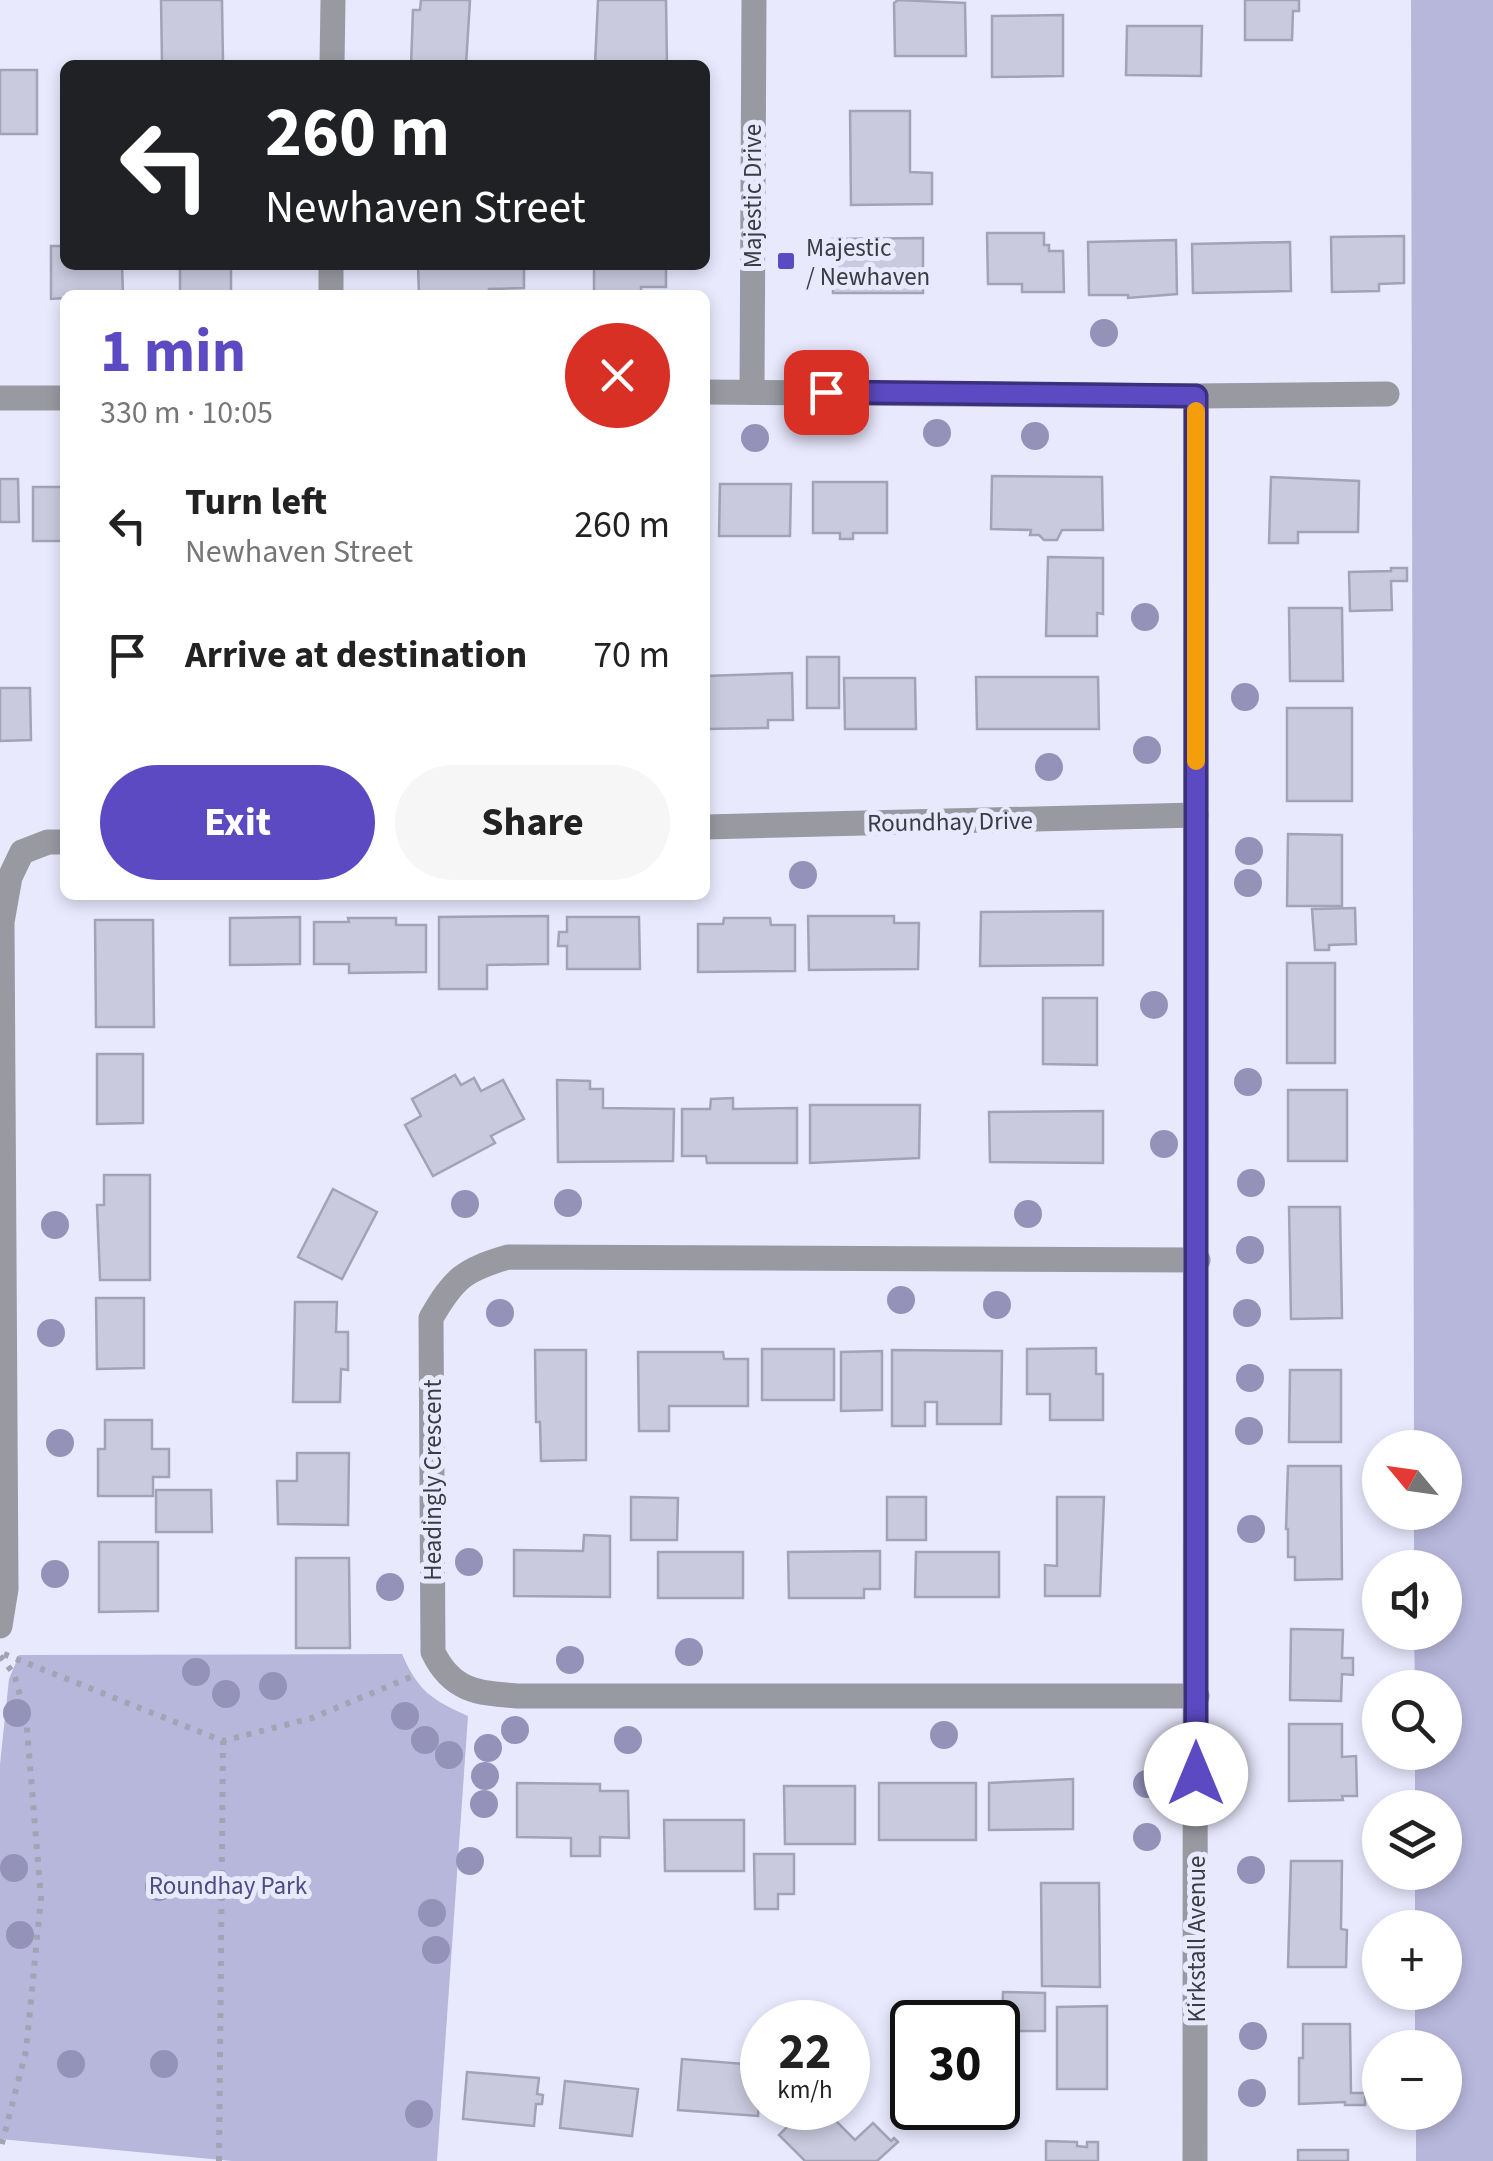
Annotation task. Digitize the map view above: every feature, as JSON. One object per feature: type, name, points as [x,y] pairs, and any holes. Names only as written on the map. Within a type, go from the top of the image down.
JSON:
[{"type":"street","points":[[332,60],[333,0]]},
{"type":"street","name":"Majestic Drive","points":[[752,392],[754,0]]},
{"type":"street","points":[[710,392],[1387,394]]},
{"type":"street","name":"Kirkstall Avenue","points":[[1196,396],[1196,2161]]},
{"type":"street","points":[[0,398],[60,398]]},
{"type":"street","name":"Roundhay Drive","points":[[710,827],[1196,815]]},
{"type":"street","points":[[0,1626],[6,1589],[2,922],[10,876],[22,852],[48,842],[60,842]]},
{"type":"street","name":"Headingly Crescent","points":[[433,1652],[431,1318],[450,1286],[472,1268],[508,1257],[1198,1260]]},
{"type":"street","points":[[433,1652],[441,1669],[472,1692],[518,1696],[1197,1696]]},
{"type":"path","points":[[0,1654],[223,1741],[312,1718],[410,1679],[433,1652]]},
{"type":"path","points":[[0,1654],[14,1674],[26,1717],[40,1898],[26,2051],[0,2151]]},
{"type":"path","points":[[218,2161],[223,1741]]},
{"type":"green space","points":[[1411,0],[1493,0],[1493,2161],[1416,2161],[1416,2130],[1462,2130],[1462,2030],[1415,2030],[1415,2010],[1462,2010],[1462,1910],[1415,1910],[1415,1890],[1462,1890],[1462,1790],[1415,1790],[1415,1770],[1462,1770],[1462,1670],[1415,1670],[1414,1650],[1462,1650],[1462,1550],[1414,1550],[1414,1530],[1462,1530],[1462,1430],[1414,1430]]},
{"type":"green space","name":"Roundhay Park","points":[[402,1654],[428,1693],[468,1716],[437,2161],[232,2161],[0,2139],[0,1764],[9,1679],[19,1655]]},
{"type":"building","points":[[161,0],[222,0],[223,60],[162,60]]},
{"type":"building","points":[[421,0],[470,0],[466,60],[411,60],[413,10],[420,10]]},
{"type":"building","points":[[598,0],[666,0],[667,60],[595,60]]},
{"type":"building","points":[[1245,0],[1299,0],[1299,11],[1293,11],[1292,40],[1245,40]]},
{"type":"building","points":[[894,3],[965,3],[966,56],[895,56]]},
{"type":"building","points":[[1063,15],[1063,76],[992,77],[992,16]]},
{"type":"building","points":[[1127,26],[1202,26],[1201,76],[1126,75]]},
{"type":"building","points":[[0,70],[37,70],[37,134],[0,134]]},
{"type":"building","points":[[850,111],[910,111],[910,172],[932,173],[932,204],[851,205]]},
{"type":"building","points":[[987,233],[1044,233],[1044,245],[1049,245],[1049,251],[1063,251],[1064,292],[1022,292],[1022,284],[988,284]]},
{"type":"building","points":[[1404,236],[1404,283],[1379,284],[1379,291],[1332,292],[1331,237]]},
{"type":"building","points":[[923,238],[923,293],[833,293],[832,239]]},
{"type":"building","points":[[1176,240],[1177,294],[1128,298],[1089,295],[1088,242]]},
{"type":"building","points":[[1290,242],[1291,291],[1193,293],[1192,244]]},
{"type":"building","points":[[51,246],[60,246],[60,270],[122,270],[123,290],[60,290],[60,298],[51,299]]},
{"type":"building","points":[[180,270],[231,270],[231,290],[180,290]]},
{"type":"building","points":[[418,270],[524,270],[524,288],[419,290]]},
{"type":"building","points":[[594,270],[666,270],[666,287],[594,290]]},
{"type":"building","points":[[992,476],[1102,477],[1103,530],[1062,530],[1057,540],[1044,540],[1039,535],[1030,535],[1031,530],[991,529]]},
{"type":"building","points":[[1271,477],[1359,481],[1358,532],[1298,532],[1298,543],[1269,543]]},
{"type":"building","points":[[0,479],[18,479],[19,522],[0,522]]},
{"type":"building","points":[[813,482],[887,482],[887,533],[853,533],[853,539],[840,539],[840,533],[813,533]]},
{"type":"building","points":[[720,484],[791,484],[790,536],[719,536]]},
{"type":"building","points":[[33,487],[60,487],[60,541],[33,541]]},
{"type":"building","points":[[1048,557],[1103,558],[1103,614],[1097,613],[1097,636],[1046,636]]},
{"type":"building","points":[[1407,568],[1407,581],[1391,581],[1392,610],[1350,611],[1349,572]]},
{"type":"building","points":[[1289,608],[1342,608],[1343,681],[1290,681]]},
{"type":"building","points":[[807,657],[839,657],[839,708],[807,708]]},
{"type":"building","points":[[792,673],[793,720],[768,720],[768,728],[710,729],[710,676]]},
{"type":"building","points":[[976,677],[1098,677],[1099,729],[977,729]]},
{"type":"building","points":[[844,678],[915,678],[916,729],[845,729]]},
{"type":"building","points":[[0,688],[30,688],[31,740],[0,741]]},
{"type":"building","points":[[1287,708],[1352,708],[1352,801],[1287,801]]},
{"type":"building","points":[[1288,834],[1342,835],[1342,906],[1287,906]]},
{"type":"building","points":[[1355,908],[1356,944],[1315,950],[1312,909]]},
{"type":"building","points":[[1103,911],[1103,965],[980,966],[981,912]]},
{"type":"building","points":[[548,916],[548,964],[487,965],[487,989],[439,989],[439,917]]},
{"type":"building","points":[[808,916],[894,916],[894,923],[919,923],[918,969],[809,970]]},
{"type":"building","points":[[300,917],[300,964],[230,965],[230,918]]},
{"type":"building","points":[[567,917],[639,917],[640,969],[567,969],[567,946],[558,946],[559,932],[567,932]]},
{"type":"building","points":[[348,918],[396,918],[396,925],[426,925],[426,972],[349,973],[349,964],[314,964],[314,922],[349,922]]},
{"type":"building","points":[[724,918],[770,918],[771,925],[795,925],[795,971],[698,972],[698,924],[723,924]]},
{"type":"building","points":[[95,920],[153,920],[154,1027],[96,1027]]},
{"type":"building","points":[[1287,963],[1335,963],[1335,1063],[1287,1063]]},
{"type":"building","points":[[1043,998],[1097,998],[1097,1065],[1043,1064]]},
{"type":"building","points":[[97,1054],[143,1054],[143,1123],[97,1124]]},
{"type":"building","points":[[455,1075],[461,1085],[474,1078],[481,1091],[503,1080],[524,1119],[491,1136],[495,1143],[433,1176],[405,1125],[421,1116],[412,1099]]},
{"type":"building","points":[[557,1080],[590,1081],[590,1089],[603,1089],[603,1108],[674,1109],[673,1161],[558,1162]]},
{"type":"building","points":[[1288,1090],[1347,1090],[1347,1161],[1288,1161]]},
{"type":"building","points":[[733,1098],[733,1109],[797,1108],[797,1163],[707,1163],[706,1156],[682,1156],[682,1109],[710,1109],[711,1099]]},
{"type":"building","points":[[810,1105],[920,1105],[919,1158],[810,1163]]},
{"type":"building","points":[[1103,1111],[1103,1163],[990,1162],[989,1112]]},
{"type":"building","points":[[104,1175],[150,1175],[150,1280],[100,1280],[97,1205],[104,1205]]},
{"type":"building","points":[[333,1189],[377,1212],[342,1279],[298,1257]]},
{"type":"building","points":[[1289,1207],[1340,1207],[1342,1318],[1291,1319]]},
{"type":"building","points":[[96,1298],[144,1298],[144,1368],[97,1369]]},
{"type":"building","points":[[295,1302],[337,1302],[336,1332],[348,1332],[348,1370],[341,1369],[340,1402],[293,1402]]},
{"type":"building","points":[[1096,1348],[1096,1374],[1103,1374],[1103,1420],[1050,1420],[1050,1394],[1027,1394],[1027,1349]]},
{"type":"building","points":[[762,1349],[834,1349],[834,1400],[762,1400]]},
{"type":"building","points":[[535,1350],[586,1350],[586,1460],[541,1461]]},
{"type":"building","points":[[892,1350],[1002,1351],[1001,1424],[937,1424],[937,1402],[925,1402],[925,1426],[892,1426]]},
{"type":"building","points":[[882,1351],[882,1410],[841,1411],[841,1352]]},
{"type":"building","points":[[638,1352],[723,1352],[724,1359],[748,1359],[748,1406],[669,1406],[669,1431],[639,1431]]},
{"type":"building","points":[[1290,1370],[1341,1370],[1341,1442],[1289,1442]]},
{"type":"building","points":[[105,1420],[152,1420],[152,1449],[169,1449],[169,1477],[153,1477],[153,1496],[98,1496],[98,1449],[105,1449]]},
{"type":"building","points":[[297,1453],[349,1453],[348,1525],[278,1524],[277,1481],[297,1481]]},
{"type":"building","points":[[1288,1466],[1341,1466],[1342,1579],[1295,1580],[1295,1557],[1288,1557],[1286,1529]]},
{"type":"building","points":[[156,1490],[211,1490],[212,1532],[156,1532]]},
{"type":"building","points":[[631,1497],[678,1498],[677,1540],[631,1540]]},
{"type":"building","points":[[887,1497],[926,1497],[926,1540],[887,1540]]},
{"type":"building","points":[[1057,1497],[1104,1497],[1100,1596],[1045,1596],[1045,1565],[1057,1566]]},
{"type":"building","points":[[584,1535],[610,1536],[610,1597],[514,1596],[514,1550],[583,1551]]},
{"type":"building","points":[[99,1542],[158,1542],[158,1611],[99,1612]]},
{"type":"building","points":[[880,1551],[880,1589],[864,1589],[864,1598],[789,1598],[788,1552]]},
{"type":"building","points":[[658,1552],[743,1552],[743,1598],[658,1598]]},
{"type":"building","points":[[916,1552],[999,1552],[999,1597],[915,1597]]},
{"type":"building","points":[[296,1558],[349,1558],[350,1648],[296,1648]]},
{"type":"building","points":[[1291,1629],[1343,1630],[1342,1658],[1353,1658],[1353,1675],[1342,1674],[1341,1701],[1290,1700]]},
{"type":"building","points":[[1289,1724],[1342,1724],[1342,1757],[1356,1756],[1357,1796],[1289,1801]]},
{"type":"building","points":[[1073,1779],[1073,1829],[989,1830],[989,1783]]},
{"type":"building","points":[[517,1783],[600,1784],[600,1791],[628,1791],[629,1838],[600,1837],[600,1856],[571,1856],[571,1838],[517,1837]]},
{"type":"building","points":[[879,1783],[976,1783],[976,1840],[879,1840]]},
{"type":"building","points":[[784,1786],[855,1786],[855,1844],[785,1844]]},
{"type":"building","points":[[664,1820],[744,1820],[744,1871],[665,1871]]},
{"type":"building","points":[[754,1854],[794,1854],[794,1894],[778,1894],[778,1909],[755,1909]]},
{"type":"building","points":[[1291,1861],[1342,1861],[1341,1929],[1347,1930],[1346,1967],[1288,1967]]},
{"type":"building","points":[[1041,1883],[1099,1883],[1100,1987],[1042,1986]]},
{"type":"building","points":[[1003,1992],[1045,1993],[1045,2031],[1020,2031],[1020,2000],[1003,2000]]},
{"type":"building","points":[[1107,2006],[1107,2089],[1057,2089],[1057,2007]]},
{"type":"building","points":[[1303,2024],[1350,2024],[1351,2093],[1362,2093],[1362,2105],[1299,2104],[1299,2058],[1303,2058]]},
{"type":"building","points":[[682,2059],[740,2064],[740,2115],[678,2110]]},
{"type":"building","points":[[467,2072],[539,2078],[537,2094],[543,2095],[542,2104],[536,2104],[534,2126],[463,2119]]},
{"type":"building","points":[[565,2081],[638,2089],[632,2136],[560,2128]]},
{"type":"building","points":[[873,2123],[891,2141],[894,2138],[898,2142],[877,2161],[805,2161],[779,2135],[784,2130],[845,2130],[855,2140],[870,2130]]},
{"type":"building","points":[[1046,2141],[1077,2142],[1077,2146],[1087,2147],[1087,2142],[1098,2142],[1098,2161],[1046,2161]]},
{"type":"building","points":[[1298,2150],[1348,2150],[1348,2161],[1298,2161]]},
{"type":"slow traffic","points":[[1196,411],[1196,761]]},
{"type":"place","name":"Majestic / Newhaven","points":[[786,261]]},
{"type":"route","points":[[826,392],[1196,396],[1196,1774]]}]
